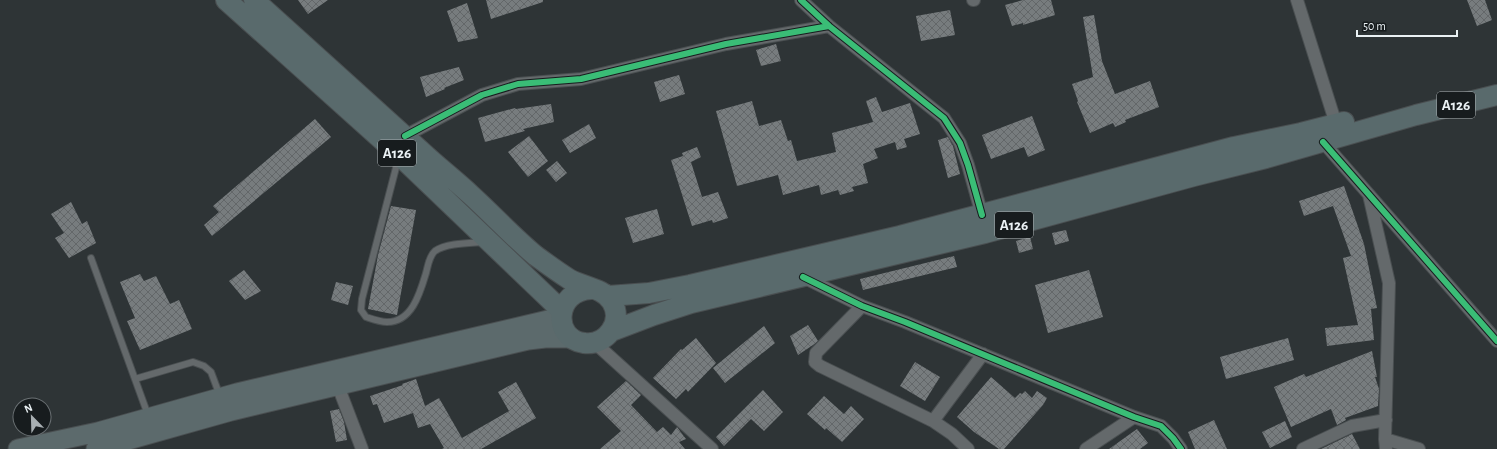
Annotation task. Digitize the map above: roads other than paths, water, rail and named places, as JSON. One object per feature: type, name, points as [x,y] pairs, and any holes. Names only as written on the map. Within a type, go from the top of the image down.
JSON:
[{"type":"highway","name":"A126","points":[[226,0],[402,145],[471,195],[533,253],[570,280],[600,293]]},
{"type":"highway","name":"A126","points":[[254,0],[402,145],[491,242],[562,314]]},
{"type":"highway","name":"A126","points":[[595,343],[612,331],[654,314],[691,303],[1000,229],[1323,142],[1416,115],[1497,95]]},
{"type":"highway","name":"A126","points":[[572,338],[566,332],[563,325],[562,314],[564,303],[569,297],[583,289],[600,293],[648,293],[690,285],[900,236],[1212,153],[1336,124],[1381,116],[1416,115]]},
{"type":"highway","points":[[600,293],[612,301],[616,313],[616,319],[612,331]]},
{"type":"highway","points":[[572,338],[583,343],[595,343]]},
{"type":"main road","points":[[18,449],[98,432],[221,397],[562,314]]},
{"type":"main road","points":[[96,449],[231,411],[528,340],[572,338]]},
{"type":"street","points":[[801,0],[829,26],[944,118],[960,143],[968,165],[982,215]]},
{"type":"street","points":[[1297,0],[1336,124]]},
{"type":"street","points":[[402,145],[482,95],[518,84],[581,79],[726,44],[829,26]]},
{"type":"street","points":[[1323,142],[1497,341]]},
{"type":"street","points":[[1369,194],[1389,283],[1386,444],[1419,449]]},
{"type":"street","points":[[803,277],[862,306],[905,322],[1134,417],[1161,426],[1174,438],[1181,449]]},
{"type":"street","points":[[862,306],[816,353],[815,362],[820,366],[933,421],[952,434],[968,449]]},
{"type":"street","points":[[595,343],[712,449]]},
{"type":"street","points":[[933,421],[983,354]]},
{"type":"street","points":[[338,386],[362,449]]},
{"type":"street","points":[[1086,449],[1134,417]]},
{"type":"street","points":[[1303,449],[1352,426],[1386,420]]},
{"type":"lane","points":[[402,145],[362,299],[361,310],[366,317],[387,322],[401,319],[414,307],[429,260],[434,252],[442,247],[491,242]]},
{"type":"lane","points":[[91,258],[149,417]]},
{"type":"lane","points":[[135,379],[193,362],[204,366],[211,372],[221,397]]}]
